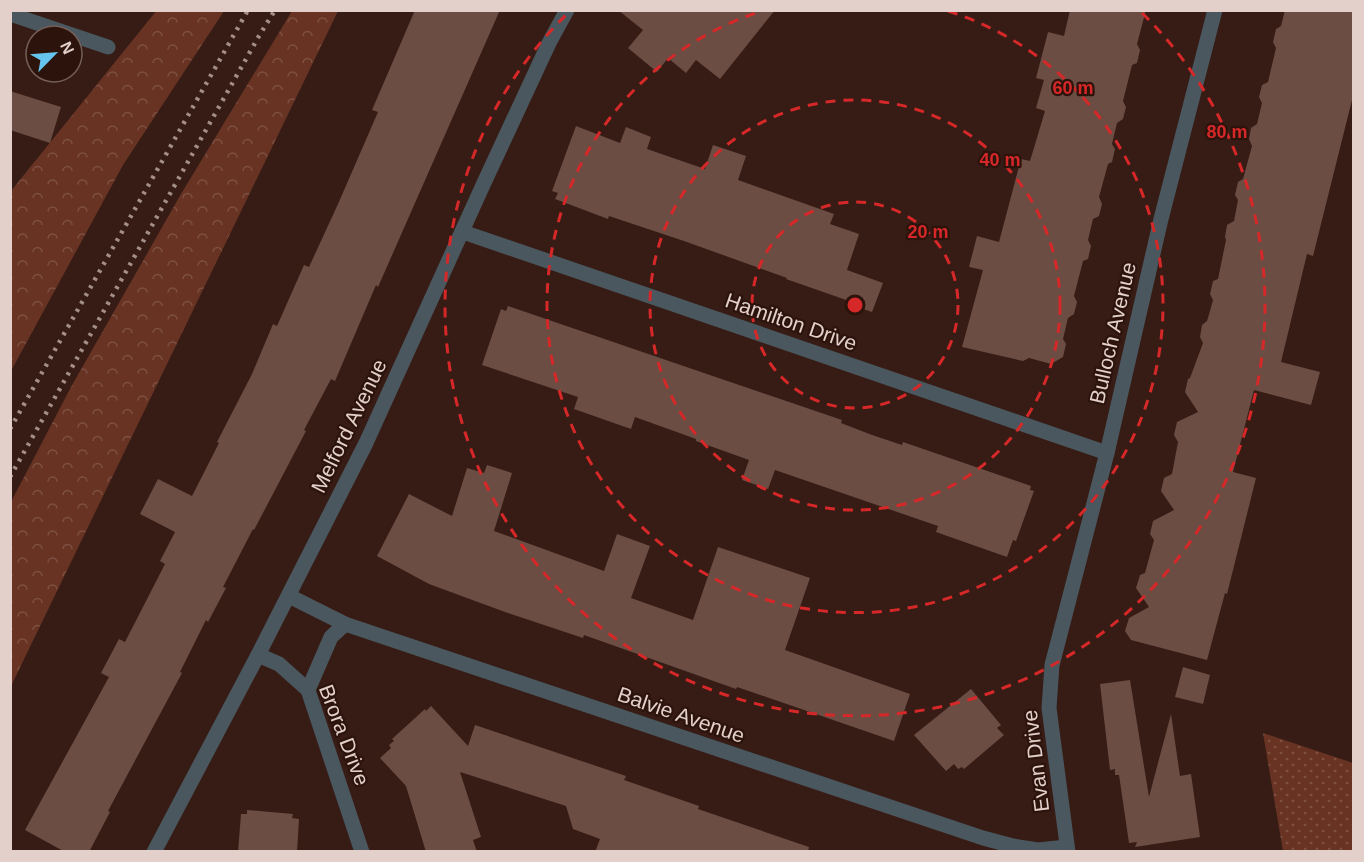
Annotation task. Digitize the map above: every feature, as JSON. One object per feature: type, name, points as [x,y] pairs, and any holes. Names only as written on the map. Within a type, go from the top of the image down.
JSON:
[{"type":"street","name":"Melford Avenue","points":[[154,852],[289,596],[366,443],[544,53],[567,10]]},
{"type":"street","name":"Bulloch Avenue","points":[[1052,666],[1107,453],[1161,219],[1215,10]]},
{"type":"street","points":[[10,14],[108,47]]},
{"type":"street","name":"Hamilton Drive","points":[[463,232],[1107,453]]},
{"type":"street","name":"Balvie Avenue","points":[[289,596],[345,624],[983,838],[1038,850],[1068,849]]},
{"type":"street","points":[[308,690],[331,637],[345,624]]},
{"type":"street","name":"Brora Drive","points":[[258,655],[279,664],[308,690],[362,852]]},
{"type":"street","name":"Evan Drive","points":[[1052,666],[1049,708],[1068,849]]},
{"type":"green space","points":[[157,10],[224,11],[123,165],[11,371],[11,191]]},
{"type":"green space","points":[[292,11],[338,11],[11,686],[11,502],[71,387],[181,194]]},
{"type":"green space","points":[[1263,733],[1353,763],[1353,851],[1283,851]]},
{"type":"building","points":[[415,10],[500,10],[335,381],[331,379],[304,430],[306,431],[223,587],[226,588],[208,622],[206,620],[180,672],[182,673],[108,811],[110,812],[89,852],[65,852],[25,830],[109,677],[101,673],[119,639],[125,642],[165,564],[160,561],[175,532],[140,514],[158,479],[192,496],[252,374],[273,324],[277,326],[304,265],[309,267],[338,204],[378,112],[372,110]]},
{"type":"building","points":[[618,10],[775,10],[720,79],[696,60],[686,73],[668,58],[657,72],[628,48],[643,30]]},
{"type":"building","points":[[1070,10],[1146,10],[1137,44],[1140,50],[1137,63],[1132,65],[1123,101],[1126,107],[1123,119],[1117,123],[1112,144],[1115,149],[1112,162],[1108,164],[1099,197],[1102,204],[1099,216],[1093,219],[1088,240],[1091,246],[1088,259],[1083,261],[1074,296],[1077,302],[1074,314],[1068,318],[1063,339],[1066,344],[1063,357],[1051,364],[1029,358],[1023,361],[962,347],[983,270],[969,267],[977,236],[999,242],[1021,159],[1030,161],[1045,111],[1036,108],[1044,80],[1036,78],[1048,32],[1064,36]]},
{"type":"building","points":[[1285,10],[1353,10],[1353,96],[1313,256],[1307,254],[1281,362],[1320,372],[1311,405],[1254,390],[1233,472],[1256,478],[1227,594],[1225,593],[1207,660],[1131,640],[1125,631],[1129,618],[1149,607],[1136,588],[1140,575],[1145,573],[1154,540],[1150,534],[1153,521],[1174,510],[1161,491],[1164,478],[1172,474],[1178,442],[1174,435],[1177,422],[1198,412],[1185,392],[1203,343],[1200,337],[1202,325],[1207,321],[1213,300],[1210,294],[1213,281],[1218,279],[1227,225],[1234,221],[1238,200],[1235,195],[1238,182],[1243,179],[1252,146],[1249,139],[1251,128],[1257,124],[1262,103],[1259,97],[1262,85],[1268,82],[1276,48],[1273,42],[1276,29],[1281,26]]},
{"type":"building","points":[[10,91],[61,107],[50,143],[10,130]]},
{"type":"building","points":[[576,126],[620,143],[626,127],[651,137],[647,149],[705,169],[713,145],[746,156],[738,180],[834,214],[830,224],[859,234],[847,270],[883,283],[872,312],[848,304],[849,301],[684,241],[609,216],[608,219],[555,199],[558,193],[552,191]]},
{"type":"building","points":[[508,306],[842,420],[841,423],[872,435],[902,445],[903,442],[1031,486],[1030,490],[1034,491],[1016,541],[1013,540],[1007,557],[936,532],[938,526],[775,470],[768,489],[742,480],[749,460],[635,417],[631,429],[574,409],[578,397],[482,365],[501,309],[506,311]]},
{"type":"building","points":[[487,465],[512,473],[494,531],[604,571],[617,534],[650,546],[631,598],[693,620],[718,547],[810,578],[785,650],[910,694],[894,741],[737,687],[736,689],[584,635],[583,638],[505,612],[429,584],[377,556],[409,494],[452,516],[467,468],[484,473]]},
{"type":"building","points":[[1183,667],[1210,675],[1203,704],[1175,697]]},
{"type":"building","points":[[1130,680],[1149,797],[1171,714],[1180,776],[1191,774],[1200,837],[1135,847],[1137,842],[1129,843],[1119,775],[1115,775],[1115,769],[1110,770],[1100,684]]},
{"type":"building","points":[[971,689],[1001,725],[997,728],[1004,735],[964,769],[962,767],[958,769],[954,764],[946,771],[914,735]]},
{"type":"building","points":[[431,706],[468,746],[475,725],[626,776],[624,780],[699,806],[698,809],[809,847],[808,852],[595,852],[600,839],[573,829],[566,806],[460,772],[481,837],[473,840],[477,852],[426,852],[406,786],[380,758],[391,748],[389,745],[394,741],[392,739]]},
{"type":"building","points":[[247,810],[293,814],[292,818],[299,819],[297,852],[238,852],[241,814],[247,814]]},
{"type":"railway","points":[[10,429],[248,10]]},
{"type":"railway","points":[[10,477],[275,10]]}]
